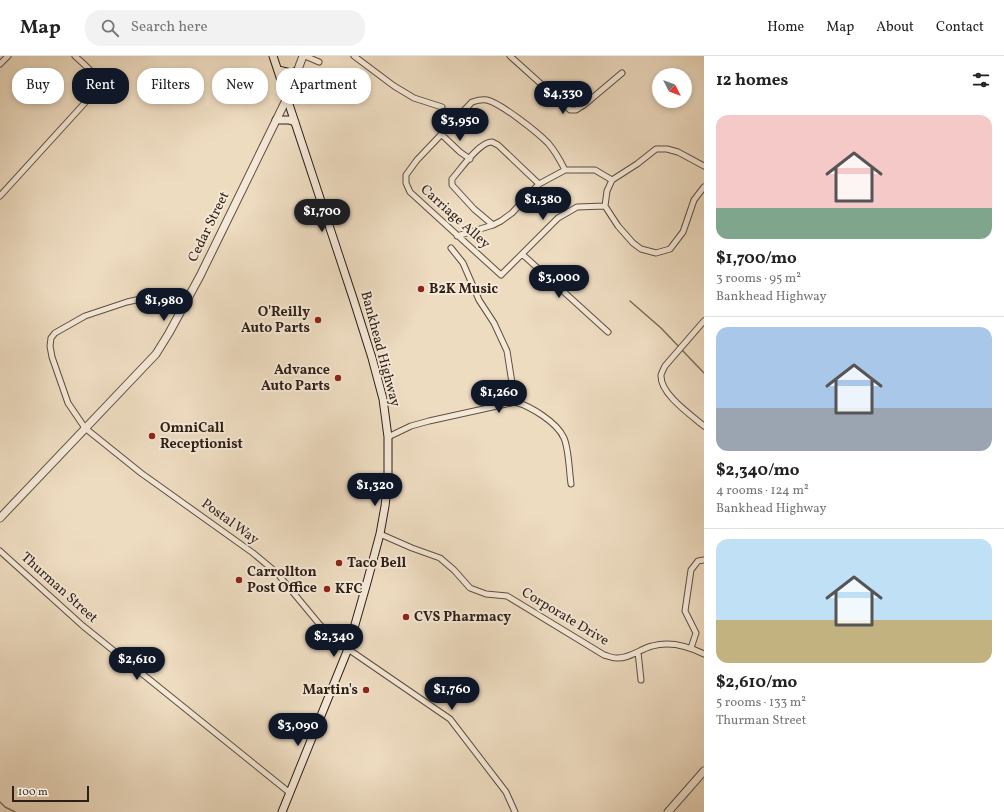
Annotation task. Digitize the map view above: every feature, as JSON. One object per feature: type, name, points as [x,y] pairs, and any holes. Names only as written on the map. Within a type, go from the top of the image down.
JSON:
[{"type":"main road","name":"Bankhead Highway","points":[[273,56],[277,68]]},
{"type":"main road","name":"Cedar Street","points":[[298,68],[304,56]]},
{"type":"main road","name":"Cedar Street","points":[[0,518],[156,354],[187,299],[284,104]]},
{"type":"main road","name":"Bankhead Highway","points":[[282,812],[348,649],[380,534],[388,479],[388,436],[382,399],[372,358],[289,104]]},
{"type":"main road","points":[[276,120],[289,120],[295,122]]},
{"type":"main road","points":[[668,812],[704,771]]},
{"type":"street","points":[[0,64],[8,56]]},
{"type":"street","points":[[0,196],[92,95],[98,86],[98,79],[75,56]]},
{"type":"street","points":[[304,56],[319,62]]},
{"type":"street","points":[[354,56],[394,86],[414,98],[442,107]]},
{"type":"street","points":[[510,56],[570,110],[576,110],[584,105],[622,73]]},
{"type":"street","name":"Carriage Alley","points":[[522,254],[501,275],[410,192],[406,183],[406,175],[417,160],[472,102],[479,99],[496,103],[517,118],[548,144],[558,156],[565,170]]},
{"type":"street","points":[[442,135],[470,159]]},
{"type":"street","points":[[493,225],[474,209],[452,185],[452,179],[478,149],[485,144],[492,142],[498,145],[540,184]]},
{"type":"street","points":[[704,166],[678,152],[667,148],[656,149],[637,164],[612,180],[607,191],[605,206],[614,220],[633,243],[641,249],[656,253],[670,249],[683,232],[694,200],[704,188]]},
{"type":"street","points":[[457,236],[493,225],[501,221],[512,213],[540,184],[565,170],[595,170],[612,180]]},
{"type":"street","points":[[605,206],[577,207],[558,218],[522,254],[608,332]]},
{"type":"street","points":[[451,248],[463,263],[479,300],[494,323],[507,351],[515,402]]},
{"type":"street","name":"Postal Way","points":[[187,299],[179,294],[167,292],[127,302],[85,316],[55,334],[51,338],[50,346],[52,357],[68,403],[85,428],[141,473],[253,553],[277,573],[320,625],[348,649],[450,720],[506,792],[515,812]]},
{"type":"street","points":[[703,323],[665,366],[661,375],[663,385],[672,398],[704,426]]},
{"type":"street","points":[[388,436],[411,426],[429,421],[515,402],[536,410],[552,422],[564,437],[571,484]]},
{"type":"street","name":"Corporate Drive","points":[[380,534],[440,558],[454,570],[470,588],[486,594],[507,596],[604,655],[620,658],[650,646],[664,643],[691,648],[704,654]]},
{"type":"street","name":"Thurman Street","points":[[0,551],[83,626],[290,794]]},
{"type":"street","points":[[691,648],[696,633],[685,611],[691,570],[698,561],[704,560]]},
{"type":"street","points":[[638,652],[641,680]]},
{"type":"waterway","points":[[630,301],[661,328],[704,373]]},
{"type":"waterway","points":[[0,802],[5,807],[15,812]]},
{"type":"place","name":"B2K Music","points":[[421,289]]},
{"type":"place","name":"O'Reilly Auto Parts","points":[[318,320]]},
{"type":"place","name":"Advance Auto Parts","points":[[338,378]]},
{"type":"place","name":"OmniCall Receptionist","points":[[152,436]]},
{"type":"place","name":"Taco Bell","points":[[339,563]]},
{"type":"place","name":"Carrollton Post Office","points":[[239,580]]},
{"type":"place","name":"KFC","points":[[327,589]]},
{"type":"place","name":"CVS Pharmacy","points":[[406,617]]},
{"type":"place","name":"Martin's","points":[[366,690]]}]
